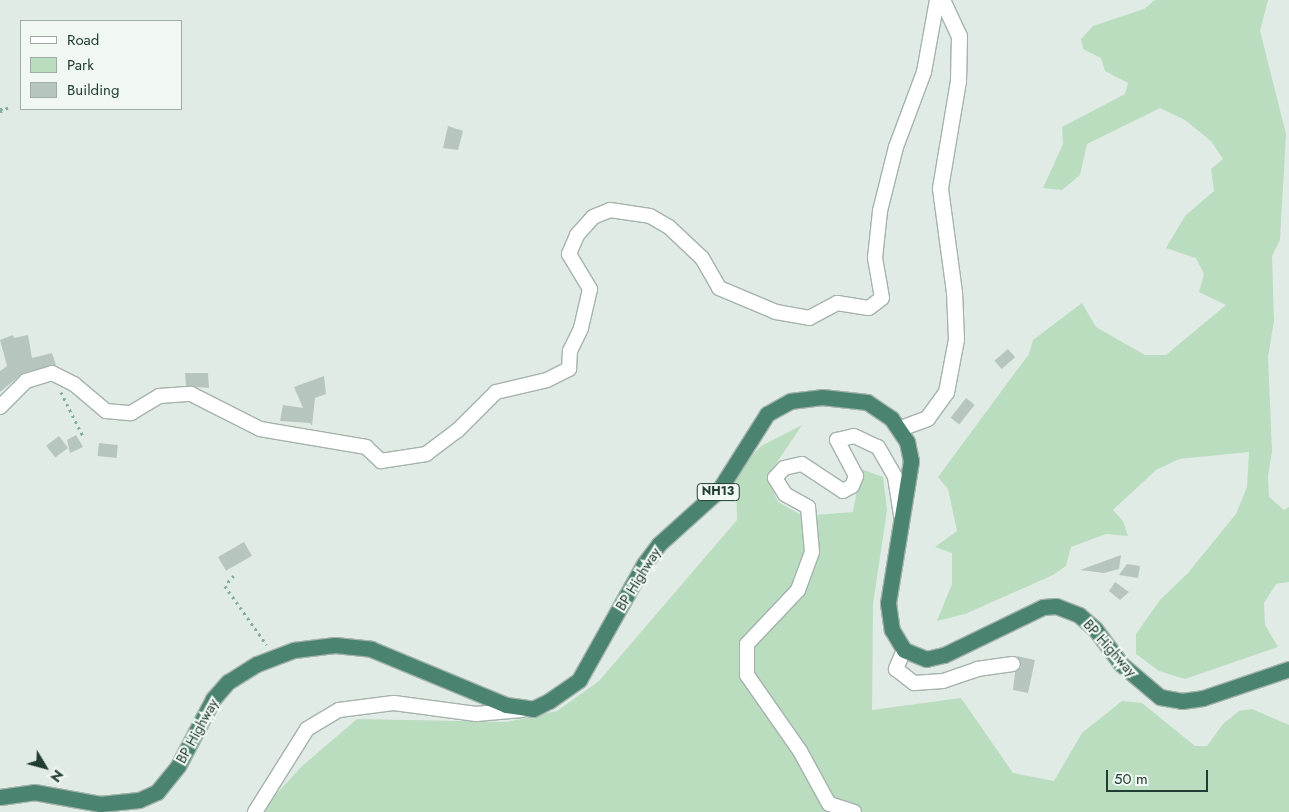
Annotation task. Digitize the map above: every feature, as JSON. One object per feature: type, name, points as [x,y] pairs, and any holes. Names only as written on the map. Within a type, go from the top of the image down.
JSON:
[{"type":"highway","name":"BP Highway","points":[[0,797],[34,792],[115,804],[139,800],[157,792],[178,766],[212,699],[228,682],[275,657],[294,650],[335,644],[371,649],[488,698],[533,709],[565,693],[579,680],[644,564],[659,544],[719,490],[767,414],[790,401],[855,398],[879,409],[900,428],[911,461],[888,603],[892,630],[904,650],[926,659],[944,655],[1043,608],[1056,606],[1080,615],[1121,664],[1160,697],[1182,701],[1203,698],[1289,669]]},
{"type":"street","points":[[0,408],[26,381],[52,373],[74,384],[106,411],[131,413],[159,396],[191,394],[260,429],[366,447],[381,461],[426,454],[457,431],[496,392],[547,380],[569,369],[570,351],[581,328],[590,290],[569,254],[577,235],[593,216],[610,210],[628,209],[650,216],[669,227],[702,258],[719,288],[776,312],[809,318],[837,303],[869,308],[882,298],[875,258],[880,211],[896,147],[924,72],[937,0]]},
{"type":"street","points":[[900,428],[927,418],[946,392],[956,339],[940,188],[958,81],[959,36],[942,0]]},
{"type":"street","points":[[854,812],[829,804],[800,750],[747,675],[747,644],[798,590],[812,552],[808,507],[785,494],[775,478],[784,468],[802,464],[843,491],[852,486],[856,476],[837,440],[854,436],[878,447],[895,477],[901,518]]},
{"type":"street","points":[[904,650],[896,669],[914,683],[943,681],[977,669],[1013,664]]},
{"type":"street","points":[[255,812],[307,729],[339,710],[394,703],[476,714],[533,709]]},
{"type":"path","points":[[52,373],[83,436]]},
{"type":"path","points":[[234,576],[225,586],[275,657]]},
{"type":"green space","points":[[1155,0],[1268,0],[1260,31],[1286,134],[1280,240],[1272,256],[1274,321],[1268,357],[1272,451],[1268,476],[1269,497],[1284,510],[1289,507],[1289,582],[1276,584],[1264,603],[1265,625],[1278,647],[1185,679],[1159,671],[1136,654],[1136,634],[1160,600],[1188,573],[1236,514],[1247,487],[1249,452],[1179,459],[1156,470],[1113,510],[1123,521],[1128,536],[1106,534],[1071,547],[1066,566],[1053,575],[965,614],[937,621],[952,584],[952,553],[935,547],[957,531],[948,489],[938,477],[1029,354],[1033,340],[1082,303],[1096,327],[1145,355],[1166,355],[1226,305],[1199,292],[1204,274],[1196,258],[1166,248],[1185,216],[1214,191],[1211,169],[1223,159],[1211,141],[1185,120],[1160,108],[1087,144],[1080,175],[1062,190],[1043,188],[1063,144],[1062,127],[1125,94],[1128,83],[1105,71],[1101,58],[1083,49],[1081,39],[1093,26],[1144,9]]},
{"type":"green space","points":[[802,425],[767,477],[778,502],[803,516],[853,512],[861,469],[883,477],[887,510],[873,604],[872,710],[961,698],[1013,773],[1054,781],[1082,733],[1122,701],[1142,703],[1195,746],[1207,746],[1223,724],[1239,711],[1252,709],[1289,725],[1289,812],[260,812],[301,767],[357,719],[507,722],[557,711],[599,681],[737,520],[736,473],[761,446]]},
{"type":"building","points":[[448,126],[463,131],[458,150],[443,148]]},
{"type":"building","points":[[13,335],[14,338],[28,335],[32,358],[52,353],[56,365],[23,373],[0,392],[0,371],[7,366],[0,340]]},
{"type":"building","points":[[1008,349],[1015,357],[1002,369],[994,361]]},
{"type":"building","points":[[185,373],[208,373],[209,388],[186,386]]},
{"type":"building","points":[[324,376],[326,394],[315,398],[312,426],[310,423],[280,421],[283,405],[303,408],[294,387]]},
{"type":"building","points":[[966,398],[975,405],[959,424],[951,418]]},
{"type":"building","points":[[76,435],[83,447],[70,453],[67,440]]},
{"type":"building","points":[[59,436],[68,448],[55,458],[46,446]]},
{"type":"building","points":[[99,443],[118,445],[117,458],[98,456]]},
{"type":"building","points":[[244,542],[252,556],[226,571],[218,557]]},
{"type":"building","points":[[1121,555],[1119,569],[1104,573],[1080,570]]},
{"type":"building","points":[[1127,564],[1140,566],[1138,578],[1119,575]]},
{"type":"building","points":[[1115,582],[1129,592],[1120,600],[1109,591]]},
{"type":"building","points":[[1017,656],[1035,660],[1028,693],[1013,690],[1015,672],[1021,667]]}]
